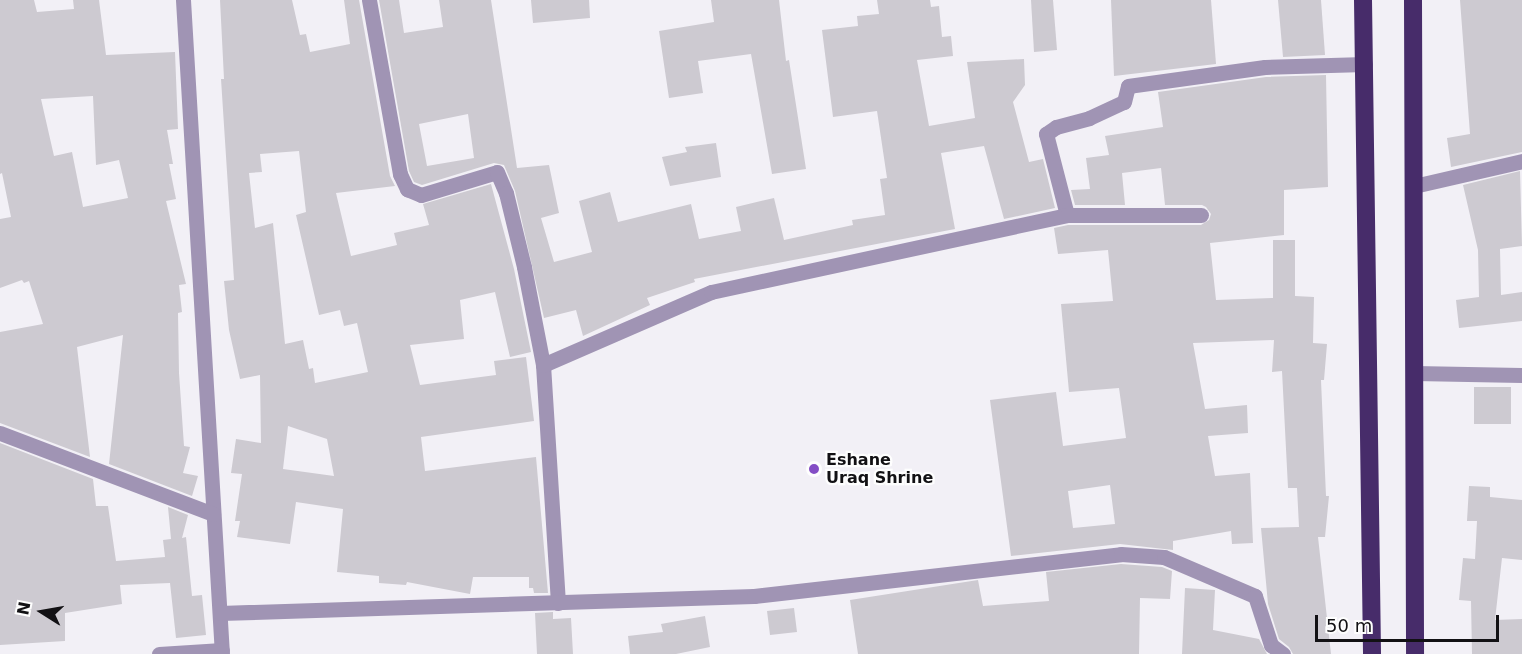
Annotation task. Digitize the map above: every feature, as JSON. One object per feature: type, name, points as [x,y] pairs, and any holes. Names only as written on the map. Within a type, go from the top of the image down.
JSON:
[{"type":"highway","points":[[1363,0],[1372,654]]},
{"type":"highway","points":[[1413,0],[1415,654]]},
{"type":"street","points":[[159,654],[222,652],[183,0]]},
{"type":"street","points":[[369,0],[400,174],[407,189],[421,195],[497,172],[506,193],[524,267],[543,365],[558,603]]},
{"type":"street","points":[[1066,215],[1046,134],[1056,127],[1089,118],[1124,102],[1128,86],[1265,67],[1365,64]]},
{"type":"street","points":[[1414,186],[1522,161]]},
{"type":"street","points":[[543,365],[711,292],[1066,215],[1201,215]]},
{"type":"street","points":[[1414,373],[1522,375]]},
{"type":"street","points":[[0,433],[213,514]]},
{"type":"street","points":[[220,613],[754,596],[1121,554],[1164,557],[1255,596],[1271,645],[1283,654]]},
{"type":"building","points":[[0,0],[34,0],[37,12],[74,9],[73,0],[99,0],[106,55],[175,52],[178,129],[167,130],[173,164],[169,164],[176,199],[166,201],[186,284],[179,285],[182,312],[178,313],[179,373],[184,446],[190,447],[183,473],[198,476],[192,496],[109,464],[123,335],[77,347],[90,457],[0,423],[0,332],[43,324],[29,281],[24,283],[22,280],[0,288],[0,219],[11,217],[2,173],[0,174]],"holes":[[[93,96],[96,165],[119,160],[128,198],[83,207],[72,152],[54,156],[41,99]]]},
{"type":"building","points":[[220,0],[292,0],[300,35],[306,34],[310,52],[350,44],[344,0],[359,0],[390,176],[395,186],[336,193],[351,256],[397,245],[394,233],[429,225],[423,204],[491,184],[514,269],[531,352],[510,357],[495,292],[460,300],[464,339],[410,345],[420,385],[496,375],[494,361],[526,357],[534,421],[421,437],[425,471],[536,457],[548,593],[534,593],[533,588],[529,588],[529,577],[473,577],[470,594],[407,582],[406,585],[379,583],[379,576],[337,572],[343,509],[296,502],[290,544],[237,537],[240,521],[235,521],[242,474],[231,473],[236,439],[261,443],[260,375],[240,379],[229,330],[224,281],[234,280],[221,79],[224,79]],"holes":[[[299,151],[306,212],[296,215],[319,315],[340,310],[344,326],[357,323],[368,372],[315,383],[313,368],[309,369],[303,340],[285,344],[273,223],[255,228],[249,173],[262,172],[260,154]],[[288,426],[327,439],[334,476],[283,469]]]},
{"type":"building","points":[[379,0],[399,0],[404,33],[443,27],[439,0],[491,0],[517,168],[549,165],[559,213],[541,218],[554,262],[592,252],[579,201],[610,192],[618,222],[691,204],[699,239],[741,231],[736,207],[774,198],[784,240],[853,225],[852,220],[885,215],[880,179],[887,178],[877,111],[833,117],[822,30],[858,26],[857,16],[879,14],[877,0],[930,0],[931,7],[939,6],[942,37],[951,36],[953,56],[917,60],[929,126],[975,118],[967,62],[1024,59],[1025,85],[1013,102],[1029,162],[1043,159],[1055,208],[1004,219],[984,146],[941,153],[955,229],[694,279],[695,282],[647,298],[650,305],[583,336],[576,310],[544,318],[515,191],[504,165],[494,163],[422,185],[414,182],[409,171]],"holes":[[[468,114],[474,158],[427,166],[419,124]]]},
{"type":"building","points":[[531,0],[589,0],[590,18],[533,23]]},
{"type":"building","points":[[711,0],[779,0],[786,61],[789,60],[806,169],[772,174],[751,54],[698,61],[703,93],[669,98],[659,31],[714,22]]},
{"type":"building","points":[[1031,0],[1053,0],[1057,50],[1034,52]]},
{"type":"building","points":[[1111,0],[1211,0],[1216,64],[1114,76]]},
{"type":"building","points":[[1278,0],[1321,0],[1325,55],[1283,57]]},
{"type":"building","points":[[1460,0],[1522,0],[1522,152],[1451,167],[1447,138],[1470,134]]},
{"type":"building","points":[[1326,75],[1328,187],[1284,190],[1284,235],[1210,243],[1216,300],[1273,298],[1273,240],[1295,240],[1295,296],[1314,297],[1313,343],[1327,344],[1324,380],[1321,380],[1326,496],[1329,496],[1325,537],[1318,537],[1331,654],[1293,654],[1289,647],[1279,639],[1268,604],[1261,528],[1299,527],[1297,488],[1288,488],[1282,371],[1272,372],[1274,340],[1193,343],[1205,409],[1247,405],[1248,433],[1208,436],[1215,476],[1250,473],[1253,543],[1232,544],[1231,531],[1173,541],[1173,550],[1120,544],[1011,556],[990,400],[1056,392],[1063,446],[1126,438],[1119,388],[1069,392],[1061,304],[1113,301],[1108,250],[1058,254],[1054,228],[1068,225],[1201,225],[1209,220],[1211,214],[1202,205],[1165,205],[1161,168],[1122,173],[1125,205],[1075,205],[1071,190],[1090,189],[1086,158],[1109,155],[1105,136],[1163,127],[1158,92],[1266,77]],"holes":[[[1110,485],[1115,524],[1073,528],[1068,491]]]},
{"type":"building","points":[[716,143],[721,177],[670,186],[662,157],[687,152],[685,147]]},
{"type":"building","points":[[1520,171],[1522,246],[1500,249],[1501,295],[1522,292],[1522,321],[1459,328],[1456,300],[1479,297],[1478,250],[1463,185]]},
{"type":"building","points":[[1474,387],[1511,387],[1511,424],[1474,424]]},
{"type":"building","points":[[0,443],[93,479],[96,506],[108,506],[116,561],[165,557],[163,540],[171,539],[168,507],[188,515],[182,538],[186,537],[192,596],[202,595],[206,635],[176,638],[170,583],[120,585],[122,604],[65,613],[65,641],[0,645]]},
{"type":"building","points":[[1469,486],[1490,487],[1490,497],[1522,500],[1522,560],[1502,558],[1495,620],[1522,619],[1522,654],[1472,654],[1471,601],[1459,600],[1463,558],[1475,559],[1477,521],[1467,521]]},
{"type":"building","points":[[1121,564],[1162,567],[1172,571],[1170,599],[1140,598],[1139,654],[858,654],[850,600],[978,580],[983,606],[1049,601],[1046,572]]},
{"type":"building","points":[[1185,588],[1215,590],[1213,630],[1259,639],[1267,654],[1182,654]]},
{"type":"building","points":[[794,608],[797,632],[770,635],[767,611]]},
{"type":"building","points":[[553,612],[553,619],[571,618],[573,654],[537,654],[535,613]]},
{"type":"building","points":[[705,616],[710,647],[676,654],[630,654],[628,636],[663,632],[661,624]]},
{"type":"place","name":"Eshane Uraq Shrine","points":[[814,469]]}]
